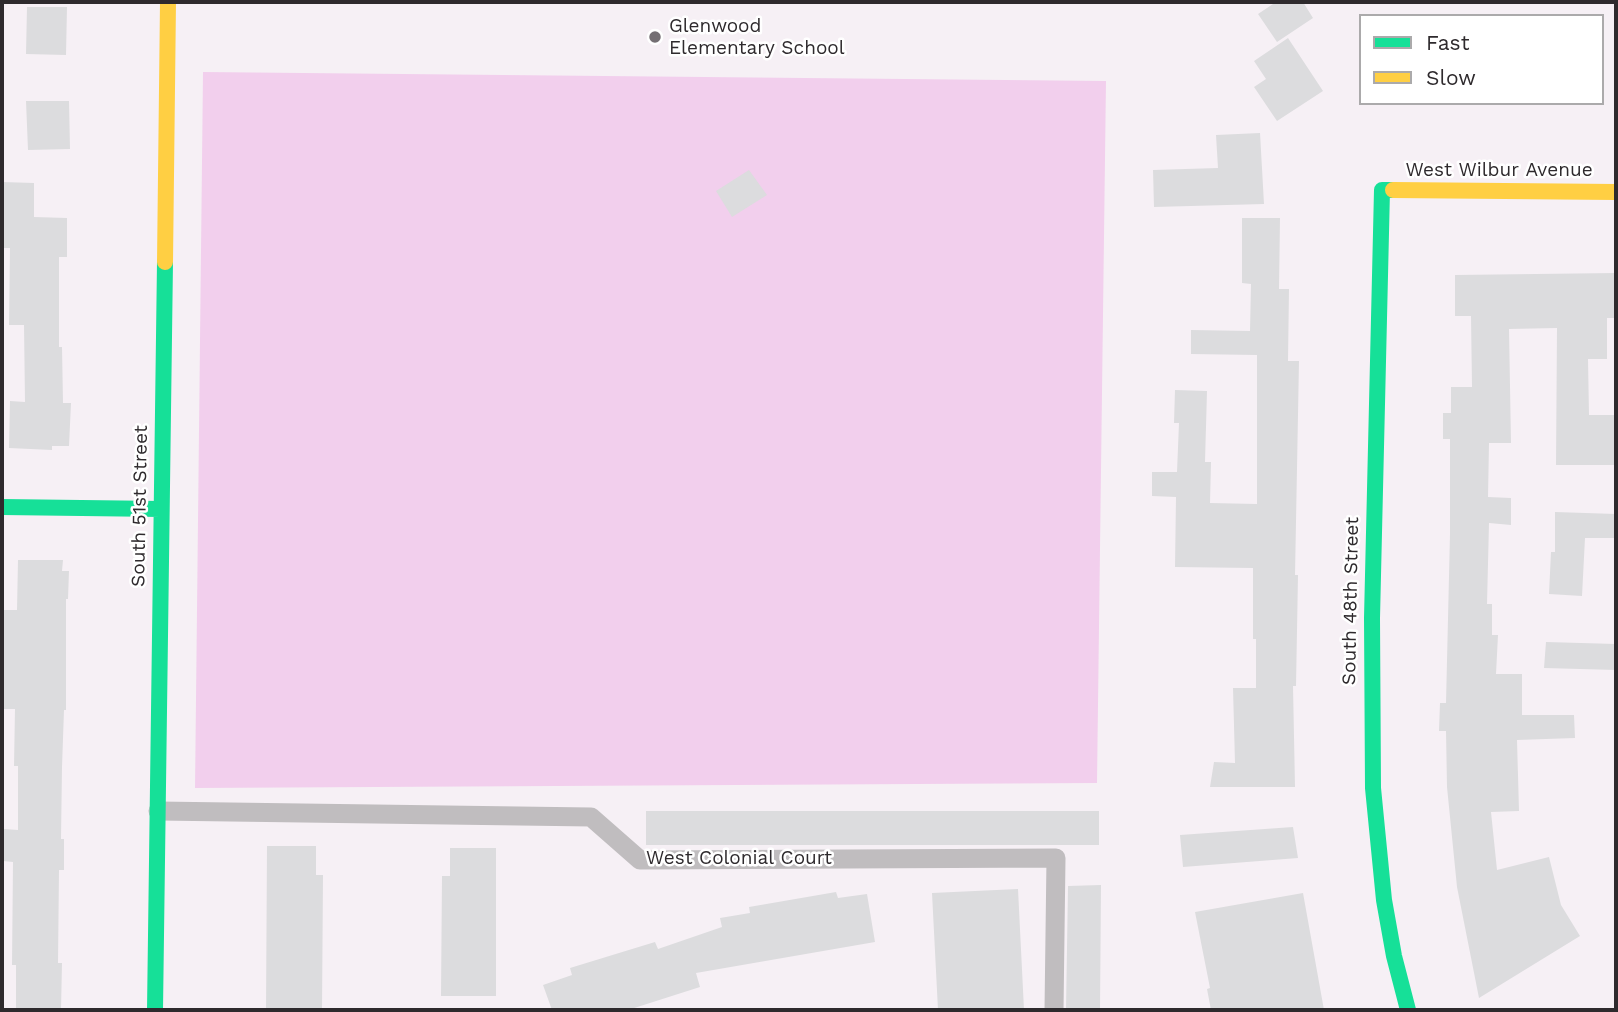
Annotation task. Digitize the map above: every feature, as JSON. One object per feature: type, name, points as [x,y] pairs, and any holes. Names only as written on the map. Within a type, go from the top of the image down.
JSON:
[{"type":"street","name":"South 51st Street","points":[[155,1010],[169,2]]},
{"type":"street","name":"West Wilbur Avenue","points":[[1382,190],[1616,192]]},
{"type":"street","name":"South 48th Street","points":[[1382,190],[1370,690],[1372,779],[1388,929],[1408,1010]]},
{"type":"street","points":[[2,507],[161,509]]},
{"type":"lane","name":"West Colonial Court","points":[[158,811],[591,817],[640,860],[1056,858],[1054,1010]]},
{"type":"shaded area","points":[[203,72],[1106,81],[1097,783],[195,788]]},
{"type":"building","points":[[1276,2],[1303,2],[1313,18],[1277,42],[1258,14]]},
{"type":"building","points":[[27,7],[67,7],[66,55],[26,54]]},
{"type":"building","points":[[1288,38],[1323,91],[1277,121],[1254,87],[1266,79],[1254,61]]},
{"type":"building","points":[[26,101],[69,101],[70,149],[28,150]]},
{"type":"building","points":[[1260,133],[1264,204],[1154,207],[1153,170],[1218,168],[1216,135]]},
{"type":"building","points":[[749,170],[767,195],[732,217],[716,191]]},
{"type":"building","points":[[2,182],[34,183],[34,217],[67,218],[67,257],[59,257],[59,347],[62,347],[63,403],[71,403],[69,446],[52,446],[52,450],[9,448],[10,401],[25,402],[24,325],[9,325],[10,248],[2,248]]},
{"type":"building","points":[[1242,218],[1280,218],[1279,289],[1289,289],[1288,361],[1299,361],[1296,686],[1293,686],[1295,787],[1210,787],[1214,762],[1235,763],[1233,688],[1256,688],[1253,568],[1175,567],[1176,497],[1152,496],[1152,472],[1177,472],[1179,423],[1174,423],[1175,390],[1207,391],[1205,462],[1211,462],[1210,503],[1257,504],[1257,355],[1191,354],[1191,330],[1250,331],[1251,284],[1242,283]]},
{"type":"building","points":[[1616,273],[1616,318],[1607,318],[1607,359],[1588,359],[1589,415],[1616,415],[1616,465],[1556,465],[1557,328],[1509,329],[1511,443],[1489,443],[1488,497],[1511,498],[1511,525],[1489,523],[1487,604],[1492,604],[1492,635],[1498,635],[1496,674],[1522,674],[1522,715],[1574,715],[1575,738],[1517,740],[1519,811],[1491,812],[1497,870],[1549,857],[1561,905],[1580,936],[1479,998],[1457,887],[1447,787],[1446,731],[1439,731],[1440,703],[1446,703],[1450,534],[1450,439],[1443,439],[1443,413],[1451,413],[1451,387],[1472,387],[1471,316],[1455,316],[1455,275]]},
{"type":"building","points":[[1555,512],[1616,514],[1616,538],[1585,538],[1582,596],[1549,594],[1551,552],[1555,552]]},
{"type":"building","points":[[18,560],[63,560],[62,571],[69,571],[62,767],[61,839],[64,839],[64,870],[59,870],[58,963],[62,963],[61,1010],[16,1010],[16,965],[12,965],[13,862],[3,861],[4,829],[18,830],[18,766],[14,766],[15,709],[2,709],[2,610],[17,610]]},
{"type":"building","points":[[1546,642],[1616,644],[1616,670],[1544,668]]},
{"type":"building","points":[[646,811],[1099,811],[1099,845],[646,845]]},
{"type":"building","points":[[1293,827],[1298,858],[1183,867],[1180,835]]},
{"type":"building","points":[[267,846],[316,846],[316,875],[323,875],[322,1010],[266,1010]]},
{"type":"building","points":[[450,848],[496,848],[496,996],[441,996],[442,876],[450,876]]},
{"type":"building","points":[[1101,885],[1100,1010],[1066,1010],[1068,886]]},
{"type":"building","points":[[1018,889],[1024,1010],[938,1010],[932,893]]},
{"type":"building","points":[[836,892],[838,898],[867,894],[875,942],[696,973],[700,987],[628,1010],[552,1010],[543,985],[572,975],[570,968],[655,942],[658,949],[722,927],[720,918],[750,913],[749,907]]},
{"type":"building","points":[[1303,893],[1324,1010],[1211,1010],[1207,989],[1210,988],[1195,912]]},
{"type":"traffic: fast","points":[[1393,190],[1382,190],[1372,618],[1373,788],[1384,900],[1394,956],[1408,1010]]},
{"type":"traffic: fast","points":[[155,1010],[165,262]]},
{"type":"traffic: fast","points":[[2,507],[161,509]]},
{"type":"traffic: slow","points":[[165,262],[168,2]]},
{"type":"traffic: slow","points":[[1393,190],[1616,192]]},
{"type":"place","name":"Glenwood Elementary School","points":[[655,37]]}]
